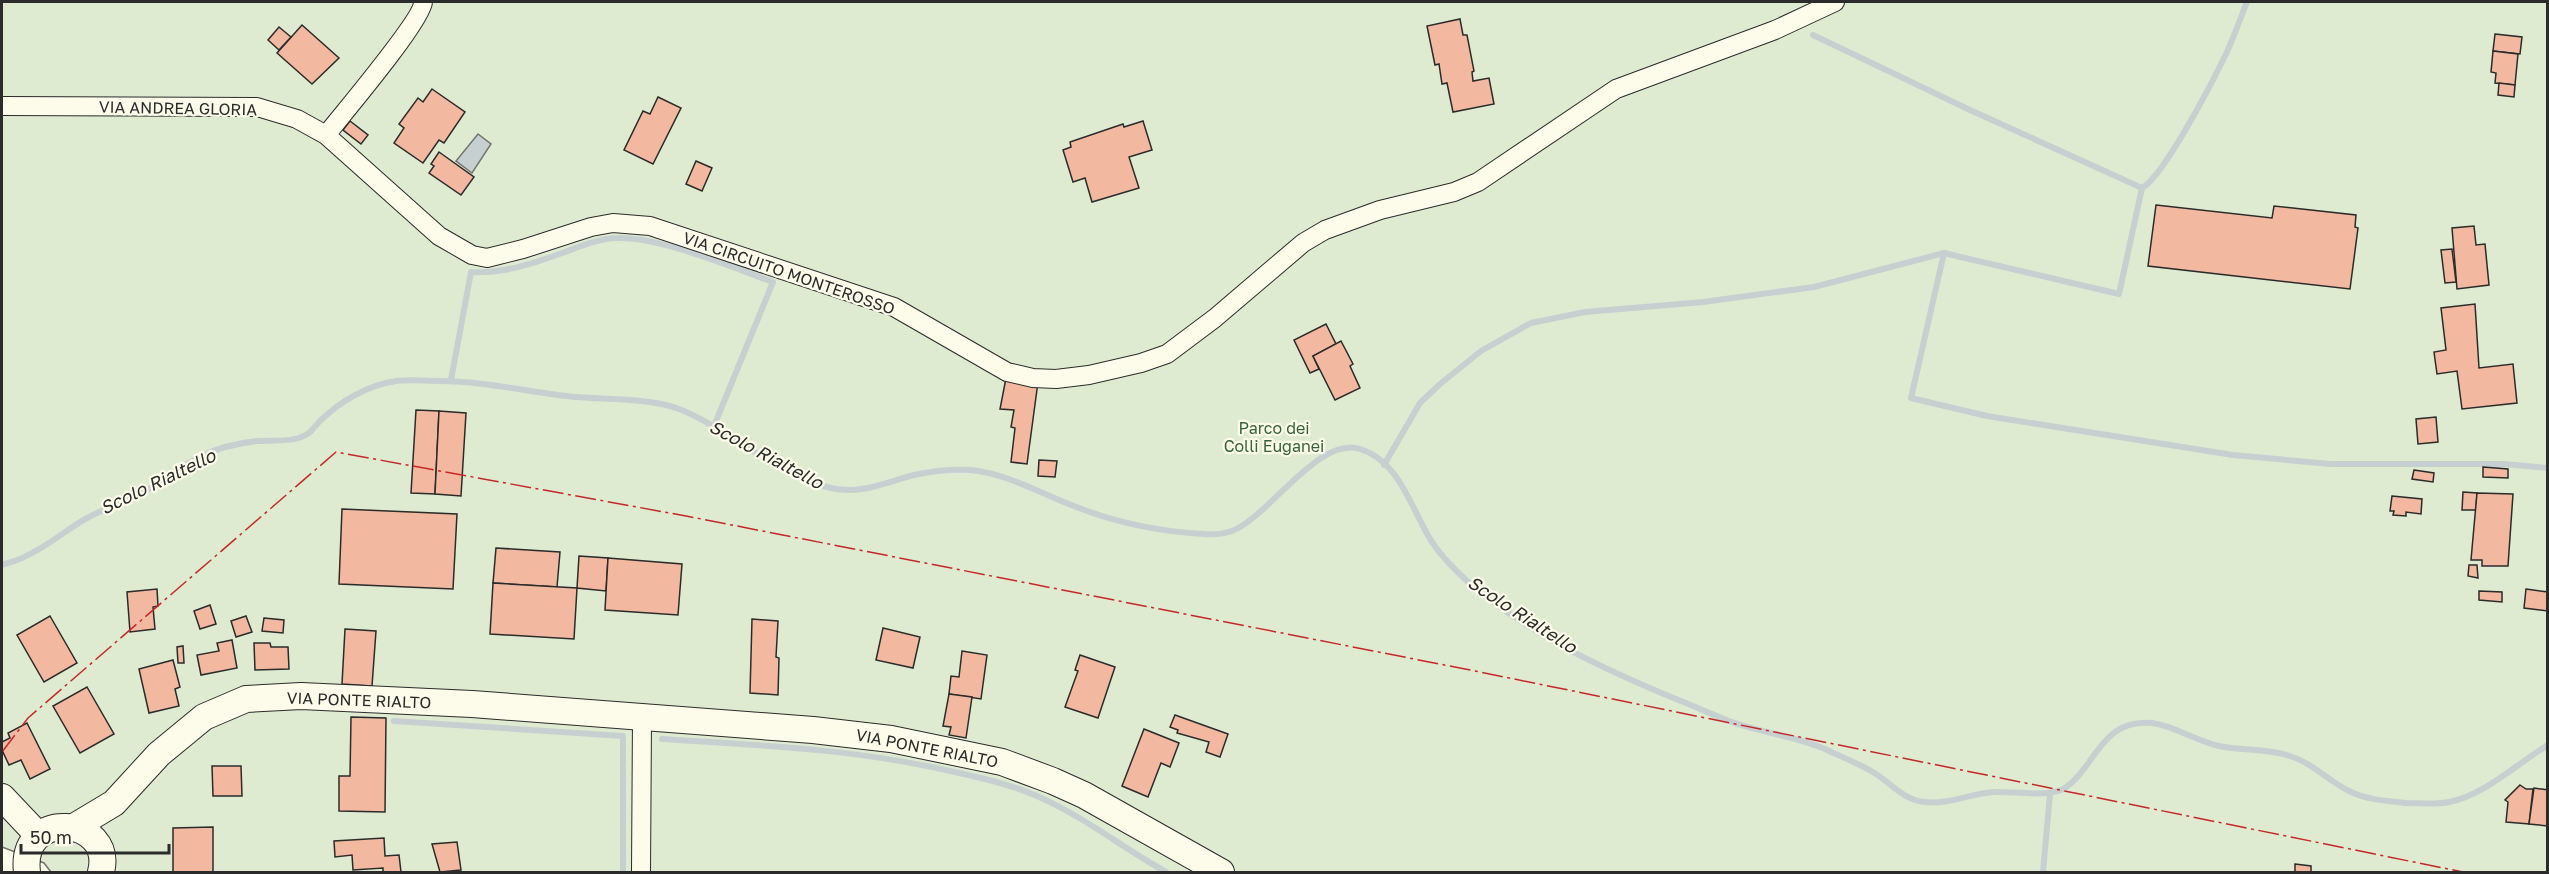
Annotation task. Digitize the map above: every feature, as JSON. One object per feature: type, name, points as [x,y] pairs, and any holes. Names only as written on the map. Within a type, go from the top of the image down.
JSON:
[{"type":"main road","name":"VIA PONTE RIALTO","points":[[74,827],[114,803],[159,754],[204,717],[246,699],[301,696],[472,704],[882,737],[1002,762],[1084,795],[1221,873]]},
{"type":"main road","name":"VIA PONTE RIALTO","points":[[99,847],[114,803]]},
{"type":"main road","points":[[4,805],[38,835]]},
{"type":"main road","points":[[27,873],[29,850],[38,835],[52,828],[74,827],[92,838],[99,847],[102,857],[101,873]]},
{"type":"street","points":[[326,135],[410,28],[423,8],[423,2]]},
{"type":"street","name":"VIA CIRCUITO MONTEROSSO","points":[[326,135],[439,236],[472,255],[486,258],[523,249],[591,227],[613,223],[650,226],[894,307],[1007,372],[1033,378],[1056,379],[1089,375],[1141,363],[1167,354],[1215,318],[1303,243],[1325,230],[1380,210],[1454,192],[1478,182],[1616,89],[1775,30],[1835,2]]},
{"type":"street","name":"VIA ANDREA GLORIA","points":[[2,106],[257,107],[297,119],[326,135]]},
{"type":"street","points":[[641,873],[642,718]]},
{"type":"green space","name":"Parco dei Colli Euganei","points":[[2,2],[2547,2],[2547,872],[51,872],[44,863],[2,847]]},
{"type":"shaded area","points":[[478,134],[491,144],[472,173],[456,161]]},
{"type":"building","points":[[1460,19],[1463,35],[1467,35],[1474,71],[1472,72],[1473,81],[1489,78],[1494,104],[1453,112],[1447,83],[1442,84],[1439,64],[1435,65],[1427,26]]},
{"type":"building","points":[[302,25],[339,58],[312,84],[277,53]]},
{"type":"building","points":[[279,27],[291,37],[279,50],[268,40]]},
{"type":"building","points":[[2495,34],[2522,37],[2520,54],[2493,51]]},
{"type":"building","points":[[2493,51],[2518,54],[2515,85],[2495,83],[2496,73],[2491,72]]},
{"type":"building","points":[[2499,83],[2515,85],[2514,97],[2498,95]]},
{"type":"building","points":[[432,89],[465,112],[444,143],[439,140],[423,163],[394,143],[404,128],[399,124],[418,98],[423,102]]},
{"type":"building","points":[[658,97],[681,108],[653,164],[624,150],[643,111],[650,114]]},
{"type":"building","points":[[350,121],[368,135],[361,144],[343,130]]},
{"type":"building","points":[[1143,121],[1152,150],[1129,157],[1139,188],[1092,202],[1085,178],[1073,182],[1063,150],[1071,147],[1070,142],[1123,124],[1124,127]]},
{"type":"building","points":[[439,152],[474,177],[461,195],[429,173],[434,166],[431,164]]},
{"type":"building","points":[[696,161],[712,168],[702,191],[686,184]]},
{"type":"building","points":[[2156,205],[2272,218],[2274,206],[2356,215],[2355,227],[2358,228],[2350,289],[2148,266]]},
{"type":"building","points":[[2474,226],[2476,245],[2485,244],[2489,285],[2457,289],[2452,228]]},
{"type":"building","points":[[2452,249],[2456,282],[2445,283],[2441,250]]},
{"type":"building","points":[[2475,304],[2479,368],[2513,364],[2517,403],[2462,409],[2457,371],[2437,374],[2434,352],[2446,350],[2441,308]]},
{"type":"building","points":[[1326,324],[1336,344],[1313,356],[1319,369],[1310,373],[1294,340]]},
{"type":"building","points":[[1341,341],[1353,364],[1350,366],[1360,388],[1335,400],[1313,356]]},
{"type":"building","points":[[1006,378],[1038,382],[1027,464],[1011,462],[1015,428],[1011,427],[1014,410],[1000,409]]},
{"type":"building","points":[[416,410],[439,411],[435,494],[411,493]]},
{"type":"building","points":[[439,411],[466,413],[461,496],[435,494]]},
{"type":"building","points":[[2436,417],[2438,442],[2418,444],[2416,419]]},
{"type":"building","points":[[1039,460],[1057,461],[1055,477],[1038,476]]},
{"type":"building","points":[[2483,467],[2508,469],[2508,478],[2483,477]]},
{"type":"building","points":[[2414,470],[2434,473],[2433,482],[2412,479]]},
{"type":"building","points":[[2463,492],[2477,493],[2476,510],[2462,510]]},
{"type":"building","points":[[2477,493],[2513,494],[2508,566],[2482,566],[2482,560],[2471,560]]},
{"type":"building","points":[[2392,496],[2422,499],[2421,514],[2406,512],[2406,516],[2393,515],[2394,511],[2390,511]]},
{"type":"building","points":[[342,509],[457,514],[453,589],[339,584]]},
{"type":"building","points":[[496,548],[560,552],[557,587],[493,583]]},
{"type":"building","points":[[579,556],[608,558],[606,591],[577,588]]},
{"type":"building","points":[[608,558],[682,564],[678,615],[605,610]]},
{"type":"building","points":[[2469,565],[2477,565],[2478,578],[2468,576]]},
{"type":"building","points":[[493,583],[577,588],[574,639],[490,634]]},
{"type":"building","points":[[157,589],[158,606],[153,607],[155,629],[130,632],[127,592]]},
{"type":"building","points":[[2526,589],[2548,592],[2548,611],[2524,608]]},
{"type":"building","points":[[2479,591],[2502,592],[2502,602],[2479,600]]},
{"type":"building","points":[[210,605],[216,624],[200,629],[194,611]]},
{"type":"building","points":[[50,616],[77,663],[44,682],[17,635]]},
{"type":"building","points":[[246,616],[252,632],[236,637],[231,621]]},
{"type":"building","points":[[264,618],[284,620],[283,633],[262,631]]},
{"type":"building","points":[[752,619],[778,621],[776,657],[779,658],[778,695],[750,693]]},
{"type":"building","points":[[883,628],[920,637],[913,668],[876,660]]},
{"type":"building","points":[[345,629],[376,631],[372,686],[342,684]]},
{"type":"building","points":[[232,640],[237,668],[201,675],[197,655],[219,651],[217,643]]},
{"type":"building","points":[[254,643],[270,643],[271,647],[288,647],[289,669],[255,670]]},
{"type":"building","points":[[183,646],[184,663],[178,663],[177,647]]},
{"type":"building","points":[[962,651],[987,655],[981,699],[949,694],[951,676],[959,677]]},
{"type":"building","points":[[1080,655],[1115,667],[1098,718],[1065,707],[1078,671],[1075,670]]},
{"type":"building","points":[[173,660],[180,687],[175,689],[179,706],[149,713],[139,669]]},
{"type":"building","points":[[87,687],[114,734],[80,753],[53,706]]},
{"type":"building","points":[[949,694],[972,697],[966,738],[949,735],[951,727],[943,726]]},
{"type":"building","points":[[1175,715],[1228,734],[1220,757],[1206,752],[1209,742],[1177,733],[1178,730],[1170,727]]},
{"type":"building","points":[[351,717],[386,718],[385,812],[339,811],[339,776],[350,776]]},
{"type":"building","points":[[27,723],[50,769],[30,779],[21,760],[9,765],[2,750],[2,742],[10,738],[8,733]]},
{"type":"building","points":[[1144,729],[1179,743],[1170,767],[1161,763],[1148,797],[1122,786]]},
{"type":"building","points":[[212,766],[241,766],[242,796],[213,796]]},
{"type":"building","points":[[2520,785],[2526,789],[2533,789],[2529,824],[2506,822],[2508,802],[2505,800]]},
{"type":"building","points":[[2534,788],[2548,790],[2548,826],[2529,824]]},
{"type":"building","points":[[213,827],[213,872],[173,872],[173,828]]},
{"type":"building","points":[[384,838],[385,856],[399,855],[401,872],[383,872],[383,868],[353,870],[352,855],[335,857],[334,841]]},
{"type":"building","points":[[457,842],[461,870],[440,872],[432,844]]},
{"type":"building","points":[[2295,864],[2311,866],[2311,872],[2295,872]]},
{"type":"waterway","points":[[1384,465],[1420,403],[1481,351],[1531,323],[1585,312],[1703,302],[1814,287],[1944,253],[2119,294],[2142,188],[2163,166],[2187,127],[2226,54],[2247,2]]},
{"type":"waterway","points":[[1813,35],[1970,110],[2142,188]]},
{"type":"waterway","points":[[451,380],[471,272],[519,267],[604,239],[635,239],[654,242],[696,254],[773,282],[714,426]]},
{"type":"waterway","points":[[1944,253],[1911,398],[1987,416],[2233,455],[2330,464],[2504,464],[2548,468]]},
{"type":"waterway","name":"Scolo Rialtello","points":[[2,565],[36,551],[81,521],[141,494],[186,464],[208,453],[243,443],[299,438],[309,433],[346,400],[375,386],[407,380],[455,381],[566,396],[654,402],[667,405],[717,428],[791,473],[831,488],[863,489],[935,471],[971,470],[1012,480],[1109,518],[1140,526],[1188,533],[1222,534],[1232,531],[1263,510],[1311,465],[1328,454],[1344,448],[1360,449],[1384,463],[1394,474],[1433,543],[1451,565],[1489,599],[1514,617],[1566,648],[1648,687],[1741,725],[1801,740],[1825,749],[1870,770],[1905,795],[1918,801],[1942,802],[1995,792],[2050,793],[2058,791],[2076,779],[2110,736],[2121,728],[2135,723],[2161,725],[2219,746],[2290,756],[2306,763],[2357,795],[2406,803],[2439,803],[2462,799],[2487,786],[2548,745]]},
{"type":"waterway","points":[[394,721],[623,736],[623,872]]},
{"type":"waterway","points":[[662,739],[843,753],[914,764],[994,781],[1054,804],[1166,872]]},
{"type":"waterway","points":[[2043,872],[2050,794]]},
{"type":"power","points":[[2,752],[28,718],[336,452],[686,516],[1465,669],[2463,872]]}]
